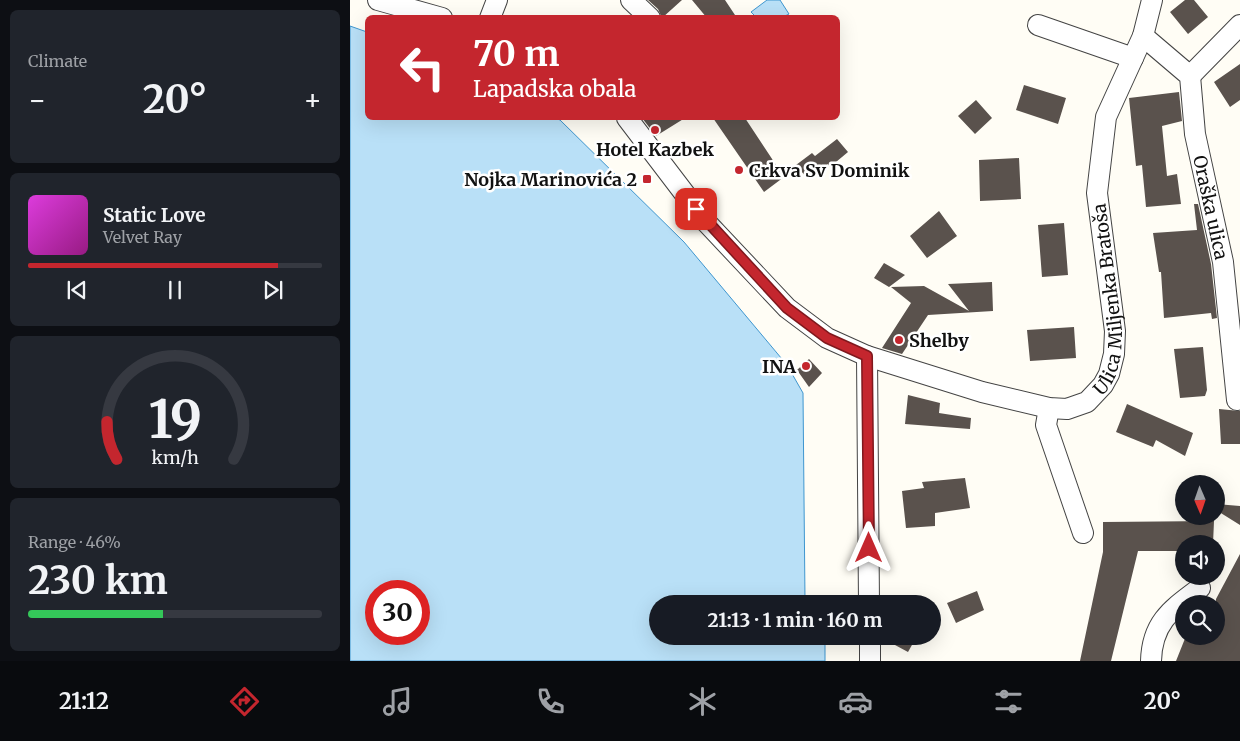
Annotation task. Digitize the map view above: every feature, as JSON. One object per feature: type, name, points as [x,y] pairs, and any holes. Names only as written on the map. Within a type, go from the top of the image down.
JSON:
[{"type":"street","points":[[378,0],[431,15]]},
{"type":"street","points":[[491,15],[496,0]]},
{"type":"street","points":[[631,0],[647,15]]},
{"type":"street","name":"Ulica Miljenka Bratoša","points":[[629,120],[707,223],[787,308],[827,338],[867,356],[982,392],[1049,408],[1067,409],[1087,402],[1103,385],[1109,374],[1114,354],[1115,331],[1097,193],[1106,117],[1143,36],[1152,0]]},
{"type":"street","points":[[1038,25],[1133,58]]},
{"type":"street","points":[[1143,36],[1190,76],[1240,25]]},
{"type":"street","name":"Oraška ulica","points":[[1190,76],[1195,134],[1222,262],[1238,400]]},
{"type":"street","points":[[867,356],[870,595]]},
{"type":"street","points":[[1049,408],[1046,425],[1083,533]]},
{"type":"street","points":[[1151,661],[1152,650],[1161,623],[1170,611],[1200,588]]},
{"type":"street","points":[[870,645],[870,661]]},
{"type":"water","points":[[767,0],[780,0],[789,14],[754,15],[751,12]]},
{"type":"water","points":[[350,26],[365,31],[365,120],[560,120],[684,242],[787,365],[803,393],[805,595],[649,595],[649,645],[825,645],[825,661],[350,661]]},
{"type":"building","points":[[648,0],[682,0],[665,15],[661,15],[658,9]]},
{"type":"building","points":[[692,0],[725,0],[735,15],[704,15]]},
{"type":"building","points":[[1185,0],[1194,0],[1208,17],[1188,34],[1170,12]]},
{"type":"building","points":[[1240,64],[1240,100],[1230,107],[1214,82]]},
{"type":"building","points":[[1024,85],[1066,98],[1058,124],[1016,110]]},
{"type":"building","points":[[1179,92],[1182,121],[1162,126],[1167,176],[1177,174],[1181,204],[1146,207],[1142,165],[1136,166],[1129,98]]},
{"type":"building","points":[[976,100],[992,118],[975,134],[958,116]]},
{"type":"building","name":"Hotel Kazbek","points":[[644,120],[682,120],[656,136]]},
{"type":"building","points":[[714,120],[746,120],[784,177],[764,192]]},
{"type":"building","points":[[837,139],[848,152],[830,167],[828,164],[807,178],[796,165],[812,153],[815,156]]},
{"type":"building","points":[[1019,158],[1021,199],[980,201],[979,160]]},
{"type":"building","points":[[1194,204],[1198,204],[1211,264],[1217,318],[1212,319],[1211,313],[1164,318],[1161,272],[1159,272],[1153,233],[1197,230]]},
{"type":"building","points":[[939,211],[957,236],[927,258],[910,236]]},
{"type":"building","points":[[1064,223],[1068,275],[1042,277],[1038,225]]},
{"type":"building","points":[[884,263],[905,275],[889,287],[874,278]]},
{"type":"building","points":[[992,282],[993,311],[928,315],[902,354],[882,348],[911,303],[891,287],[924,286],[969,311],[948,284]]},
{"type":"building","points":[[1074,327],[1076,358],[1030,361],[1027,330]]},
{"type":"building","points":[[1203,347],[1207,390],[1205,396],[1180,398],[1174,349]]},
{"type":"building","name":"INA","points":[[809,359],[822,373],[809,387],[797,370]]},
{"type":"building","points":[[908,395],[940,403],[939,413],[971,418],[970,429],[905,424]]},
{"type":"building","points":[[1127,404],[1193,433],[1185,456],[1156,440],[1153,447],[1116,432]]},
{"type":"building","points":[[1219,409],[1240,411],[1240,444],[1221,444]]},
{"type":"building","points":[[965,478],[970,508],[935,513],[935,526],[906,528],[902,491],[924,488],[922,482]]},
{"type":"building","points":[[1225,505],[1240,506],[1240,525],[1225,516]]},
{"type":"building","points":[[1175,521],[1175,525],[1214,525],[1213,535],[1175,535],[1175,551],[1138,551],[1111,661],[1080,661],[1103,552],[1103,522]]},
{"type":"building","points":[[1240,554],[1240,661],[1176,661],[1182,645],[1225,645],[1225,595],[1218,595]]},
{"type":"building","points":[[977,591],[984,610],[956,623],[947,603]]},
{"type":"building","points":[[895,645],[912,645],[908,652]]},
{"type":"place","name":"Hotel Kazbek","points":[[655,130]]},
{"type":"place","name":"Crkva Sv Dominik","points":[[739,170]]},
{"type":"place","name":"Nojka Marinovića 2","points":[[647,179]]},
{"type":"place","name":"Shelby","points":[[899,340]]},
{"type":"place","name":"INA","points":[[806,366]]},
{"type":"route","points":[[696,209],[787,308],[827,338],[867,356],[869,548]]}]
